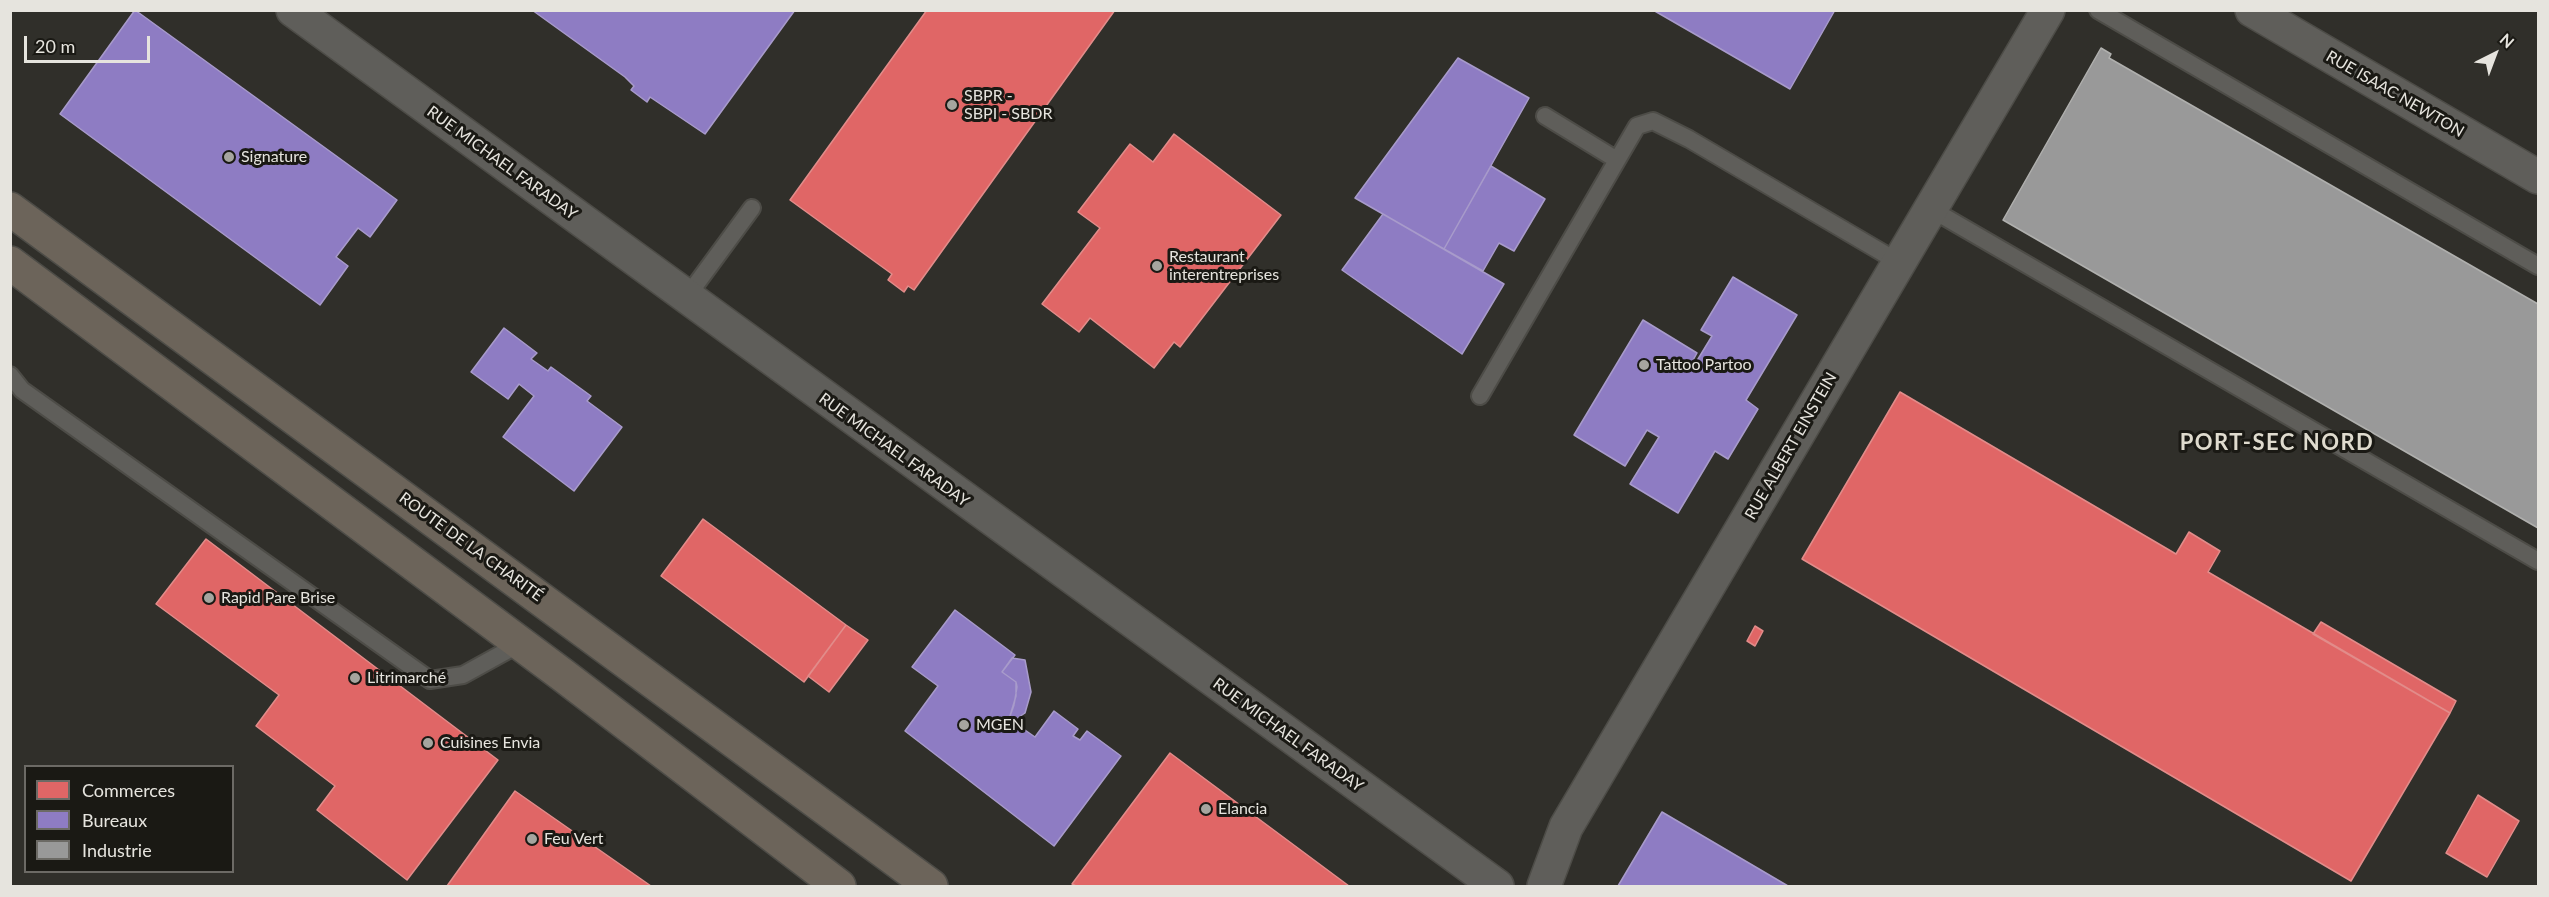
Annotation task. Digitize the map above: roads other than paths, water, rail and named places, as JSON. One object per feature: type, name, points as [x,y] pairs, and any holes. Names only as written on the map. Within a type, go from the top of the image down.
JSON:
[{"type":"main road","name":"ROUTE DE LA CHARITÉ","points":[[10,209],[931,886]]},
{"type":"main road","points":[[10,262],[521,643],[839,886]]},
{"type":"street","name":"RUE MICHAEL FARADAY","points":[[293,10],[1497,886]]},
{"type":"street","name":"RUE ALBERT EINSTEIN","points":[[1544,886],[1566,827],[2048,10]]},
{"type":"street","name":"RUE ISAAC NEWTON","points":[[2268,15],[2538,177]]},
{"type":"lane","points":[[2098,10],[2538,266]]},
{"type":"lane","points":[[1545,116],[1617,160]]},
{"type":"lane","points":[[1480,396],[1637,126],[1653,121],[1689,139],[1900,263]]},
{"type":"lane","points":[[686,298],[752,208]]},
{"type":"lane","points":[[1931,209],[2538,561]]},
{"type":"lane","points":[[10,375],[22,390],[430,680],[463,675],[521,643]]},
{"type":"place","name":"SBPR - SBPI - SBDR","points":[[952,105]]},
{"type":"place","name":"Signature","points":[[229,157]]},
{"type":"place","name":"Restaurant interentreprises","points":[[1157,266]]},
{"type":"place","name":"Tattoo Partoo","points":[[1644,365]]},
{"type":"place","name":"Rapid Pare Brise","points":[[209,598]]},
{"type":"place","name":"Litrimarché","points":[[355,678]]},
{"type":"place","name":"MGEN","points":[[964,725]]},
{"type":"place","name":"Cuisines Envia","points":[[428,743]]},
{"type":"place","name":"Elancia","points":[[1206,809]]},
{"type":"place","name":"Feu Vert","points":[[532,839]]},
{"type":"district","name":"PORT-SEC NORD","points":[[2277,443]]}]
